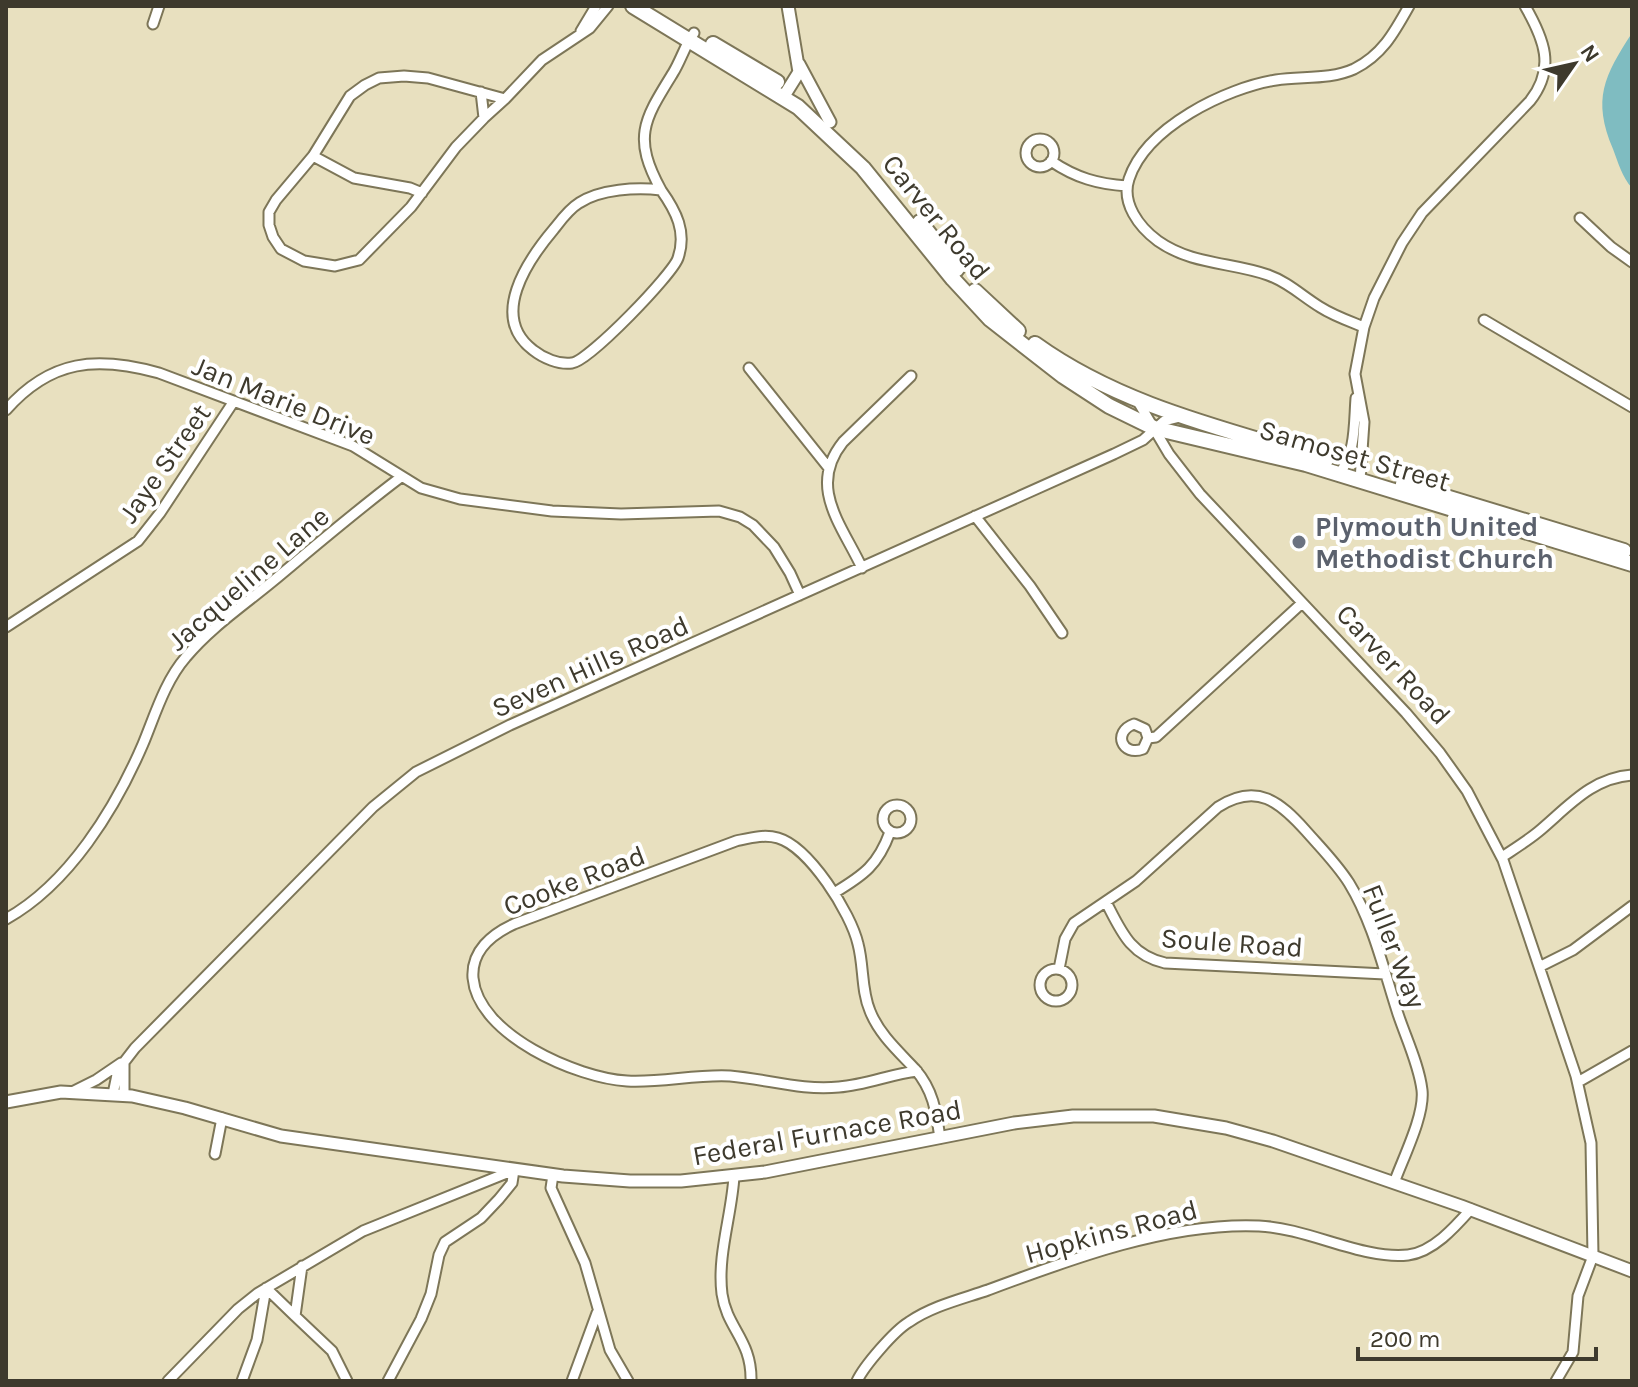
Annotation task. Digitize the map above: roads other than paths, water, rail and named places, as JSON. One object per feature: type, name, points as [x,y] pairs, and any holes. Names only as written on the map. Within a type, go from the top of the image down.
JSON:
[{"type":"highway","name":"Carver Road","points":[[633,6],[691,36],[830,122],[864,154],[962,275],[1007,322],[1071,368],[1180,417]]},
{"type":"highway","name":"Carver Road","points":[[650,6],[691,36]]},
{"type":"highway","name":"Carver Road","points":[[786,93],[857,160],[953,279],[998,327],[1097,399],[1154,428]]},
{"type":"highway","name":"Samoset Street","points":[[1180,417],[1632,564]]},
{"type":"highway","name":"Samoset Street","points":[[1154,428],[1342,470]]},
{"type":"highway","name":"Samoset Street","points":[[1360,476],[1632,554]]},
{"type":"main road","points":[[786,93],[799,72],[788,6]]},
{"type":"main road","points":[[798,59],[830,122]]},
{"type":"main road","name":"Federal Furnace Road","points":[[6,1102],[71,1092],[119,1095],[222,1118],[281,1136],[514,1170],[630,1181],[681,1181],[734,1176],[1014,1123],[1073,1116],[1154,1116],[1226,1128],[1471,1209],[1632,1271]]},
{"type":"street","points":[[153,24],[159,6]]},
{"type":"street","points":[[578,35],[596,6]]},
{"type":"street","points":[[505,99],[428,78],[379,78],[365,85],[350,96],[313,156],[269,212],[269,225],[281,249],[304,261],[335,266],[359,260],[422,193],[456,147],[484,118],[505,99],[542,60],[590,28],[608,6]]},
{"type":"street","points":[[1364,327],[1320,307],[1267,275],[1202,261],[1166,246],[1148,233],[1136,218],[1128,200],[1127,186],[1138,160],[1178,122],[1245,87],[1281,79],[1340,74],[1354,69],[1382,50],[1409,6]]},
{"type":"street","points":[[1360,476],[1364,422],[1355,374],[1364,327],[1382,282],[1415,222],[1530,101],[1540,85],[1546,66],[1546,51],[1525,6]]},
{"type":"street","points":[[661,190],[644,188],[597,195],[580,202],[539,249],[511,307],[518,334],[537,354],[558,363],[582,361],[604,343],[669,274],[678,260],[681,228],[651,170],[643,132],[652,105],[676,68],[691,36]]},
{"type":"street","points":[[481,92],[484,118]]},
{"type":"street","points":[[313,156],[354,178],[422,193]]},
{"type":"street","points":[[1051,161],[1079,177],[1101,184],[1127,186]]},
{"type":"street","points":[[1580,218],[1632,262]]},
{"type":"street","points":[[1484,320],[1632,407]]},
{"type":"street","name":"Jan Marie Drive","points":[[6,410],[19,395],[46,376],[68,367],[99,362],[126,364],[159,373],[353,446],[421,488],[460,499],[592,513],[719,511],[731,514],[747,520],[774,547],[800,595]]},
{"type":"street","points":[[749,368],[828,467]]},
{"type":"street","points":[[862,568],[830,504],[826,479],[828,467],[843,442],[911,376]]},
{"type":"street","points":[[1342,470],[1352,447],[1358,387]]},
{"type":"street","points":[[1137,400],[1154,428]]},
{"type":"street","name":"Jaye Street","points":[[6,627],[138,541],[234,401]]},
{"type":"street","name":"Seven Hills Road","points":[[119,1095],[114,1085],[124,1061],[373,807],[416,772],[510,725],[1143,440],[1164,421],[1180,417]]},
{"type":"street","name":"Carver Road","points":[[1154,428],[1169,454],[1200,494],[1433,744],[1467,791],[1502,857],[1578,1082],[1591,1143],[1593,1256]]},
{"type":"street","name":"Jacqueline Lane","points":[[6,919],[35,898],[58,875],[106,816],[121,792],[167,687],[186,656],[229,616],[401,477]]},
{"type":"street","points":[[975,516],[1062,633]]},
{"type":"street","points":[[1148,738],[1156,737],[1302,603]]},
{"type":"street","points":[[1502,857],[1534,835],[1593,785],[1609,778],[1632,775]]},
{"type":"street","name":"Fuller Way","points":[[1059,969],[1063,944],[1079,918],[1148,871],[1218,807],[1242,796],[1267,798],[1289,811],[1349,884],[1364,914],[1422,1092],[1419,1113],[1394,1183]]},
{"type":"street","points":[[834,893],[874,865],[890,832]]},
{"type":"street","name":"Cooke Road","points":[[917,1071],[857,1085],[821,1088],[727,1076],[635,1081],[607,1078],[561,1062],[516,1039],[487,1011],[475,986],[473,970],[478,954],[488,940],[503,929],[736,841],[769,836],[788,842],[801,851],[834,893],[848,917],[858,943],[872,1017],[917,1071],[935,1102],[940,1138]]},
{"type":"street","name":"Soule Road","points":[[1106,902],[1126,938],[1138,953],[1148,959],[1165,963],[1385,974]]},
{"type":"street","points":[[1541,966],[1573,950],[1632,906]]},
{"type":"street","points":[[1578,1082],[1632,1051]]},
{"type":"street","points":[[71,1092],[124,1061]]},
{"type":"street","points":[[215,1154],[222,1118]]},
{"type":"street","points":[[168,1381],[238,1309],[302,1266],[363,1231],[514,1170]]},
{"type":"street","points":[[388,1381],[431,1294],[439,1255],[445,1242],[481,1218],[512,1183],[514,1170]]},
{"type":"street","points":[[553,1175],[551,1188],[585,1263],[610,1350],[628,1381]]},
{"type":"street","points":[[734,1176],[721,1285],[727,1314],[750,1356],[751,1381]]},
{"type":"street","name":"Hopkins Road","points":[[857,1381],[889,1339],[911,1320],[1026,1275],[1133,1243],[1203,1227],[1262,1226],[1283,1228],[1385,1255],[1412,1255],[1438,1240],[1471,1209]]},
{"type":"street","points":[[1556,1381],[1573,1352],[1578,1296],[1593,1256]]},
{"type":"street","points":[[295,1316],[302,1266]]},
{"type":"street","points":[[266,1288],[332,1351],[347,1381]]},
{"type":"street","points":[[242,1381],[257,1340],[266,1288]]},
{"type":"street","points":[[572,1381],[597,1309]]},
{"type":"water","points":[[1632,33],[1632,188],[1621,169],[1607,131],[1602,102],[1608,75]]},
{"type":"place","name":"Plymouth United Methodist Church","points":[[1299,542]]}]
